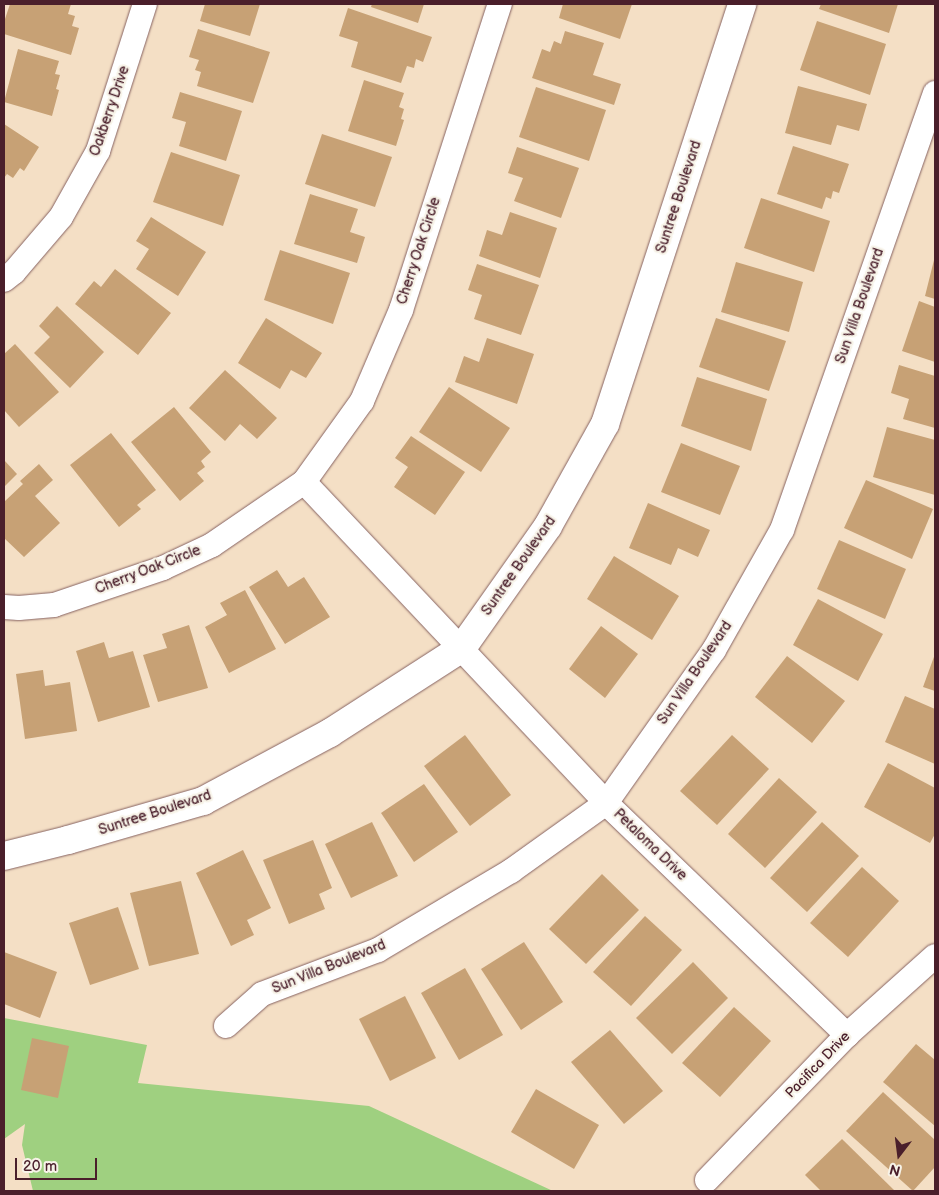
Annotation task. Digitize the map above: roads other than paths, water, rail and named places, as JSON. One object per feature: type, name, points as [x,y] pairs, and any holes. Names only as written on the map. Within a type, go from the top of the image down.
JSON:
[{"type":"street","name":"Oakberry Drive","points":[[4,280],[14,272],[61,217],[98,151],[145,4]]},
{"type":"street","name":"Cherry Oak Circle","points":[[4,607],[19,608],[54,605],[163,568],[212,545],[304,482],[362,401],[401,310],[500,4]]},
{"type":"street","name":"Suntree Boulevard","points":[[4,856],[68,840],[203,800],[330,733],[462,648],[548,526],[605,424],[742,4]]},
{"type":"street","name":"Sun Villa Boulevard","points":[[226,1026],[262,994],[378,950],[511,871],[606,803],[714,650],[782,530],[930,123],[935,93]]},
{"type":"street","points":[[304,482],[462,648]]},
{"type":"street","name":"Petaloma Drive","points":[[462,648],[606,803],[846,1035]]},
{"type":"street","name":"Pacifica Drive","points":[[707,1180],[846,1035],[935,956]]}]
